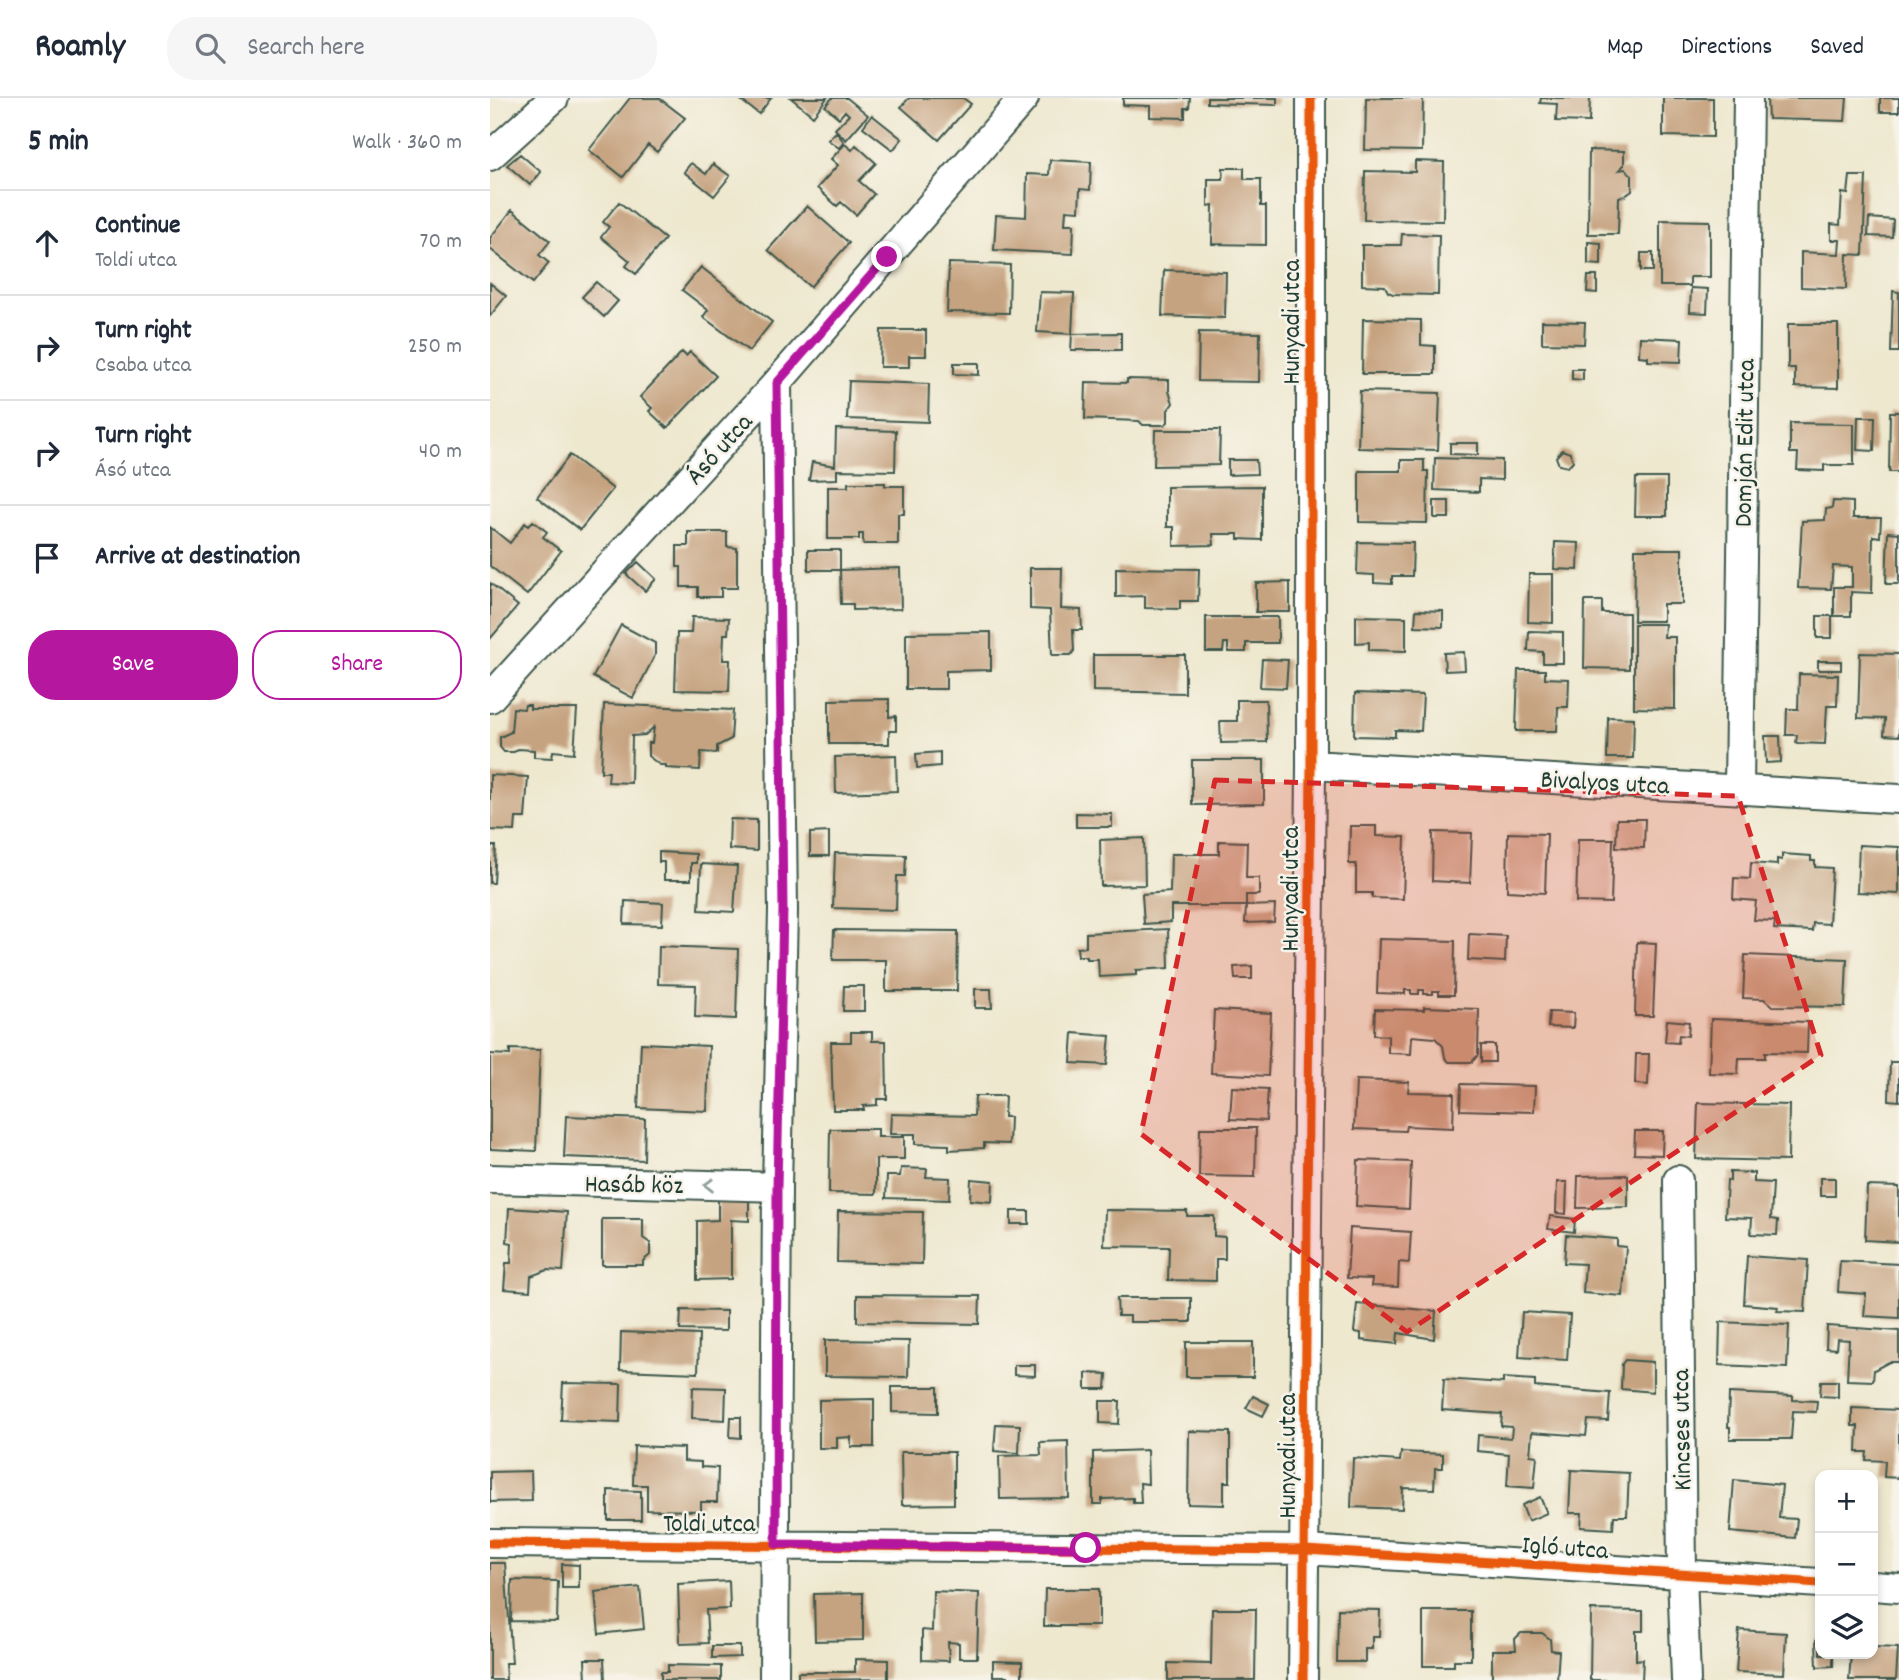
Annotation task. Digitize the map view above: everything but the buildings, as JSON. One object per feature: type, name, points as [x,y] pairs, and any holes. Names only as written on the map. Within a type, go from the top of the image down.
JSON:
[{"type":"street","points":[[490,156],[554,98]]},
{"type":"street","name":"Ásó utca","points":[[490,698],[777,383],[1024,98]]},
{"type":"street","name":"Hunyadi utca","points":[[1304,1680],[1311,765],[1311,98]]},
{"type":"street","name":"Domján Edit utca","points":[[1738,788],[1748,98]]},
{"type":"street","points":[[774,1680],[777,1187],[783,910],[777,383]]},
{"type":"street","name":"Bivalyos utca","points":[[1311,765],[1899,799]]},
{"type":"street","name":"Hasáb köz","points":[[490,1180],[777,1187]]},
{"type":"street","name":"Kincses utca","points":[[1678,1180],[1682,1574],[1686,1680]]},
{"type":"street","name":"Toldi utca","points":[[490,1543],[1306,1550]]},
{"type":"street","name":"Igló utca","points":[[1306,1550],[1815,1583]]},
{"type":"street","points":[[1878,1586],[1899,1588]]},
{"type":"highlighted area","points":[[1215,780],[1738,796],[1821,1055],[1407,1332],[1141,1134]]},
{"type":"cycle path","points":[[1303,1680],[1311,765],[1311,98]]},
{"type":"cycle path","points":[[490,1543],[1306,1550],[1815,1583]]},
{"type":"route","points":[[887,257],[777,383],[783,910],[777,1187],[776,1544],[1086,1548]]}]
